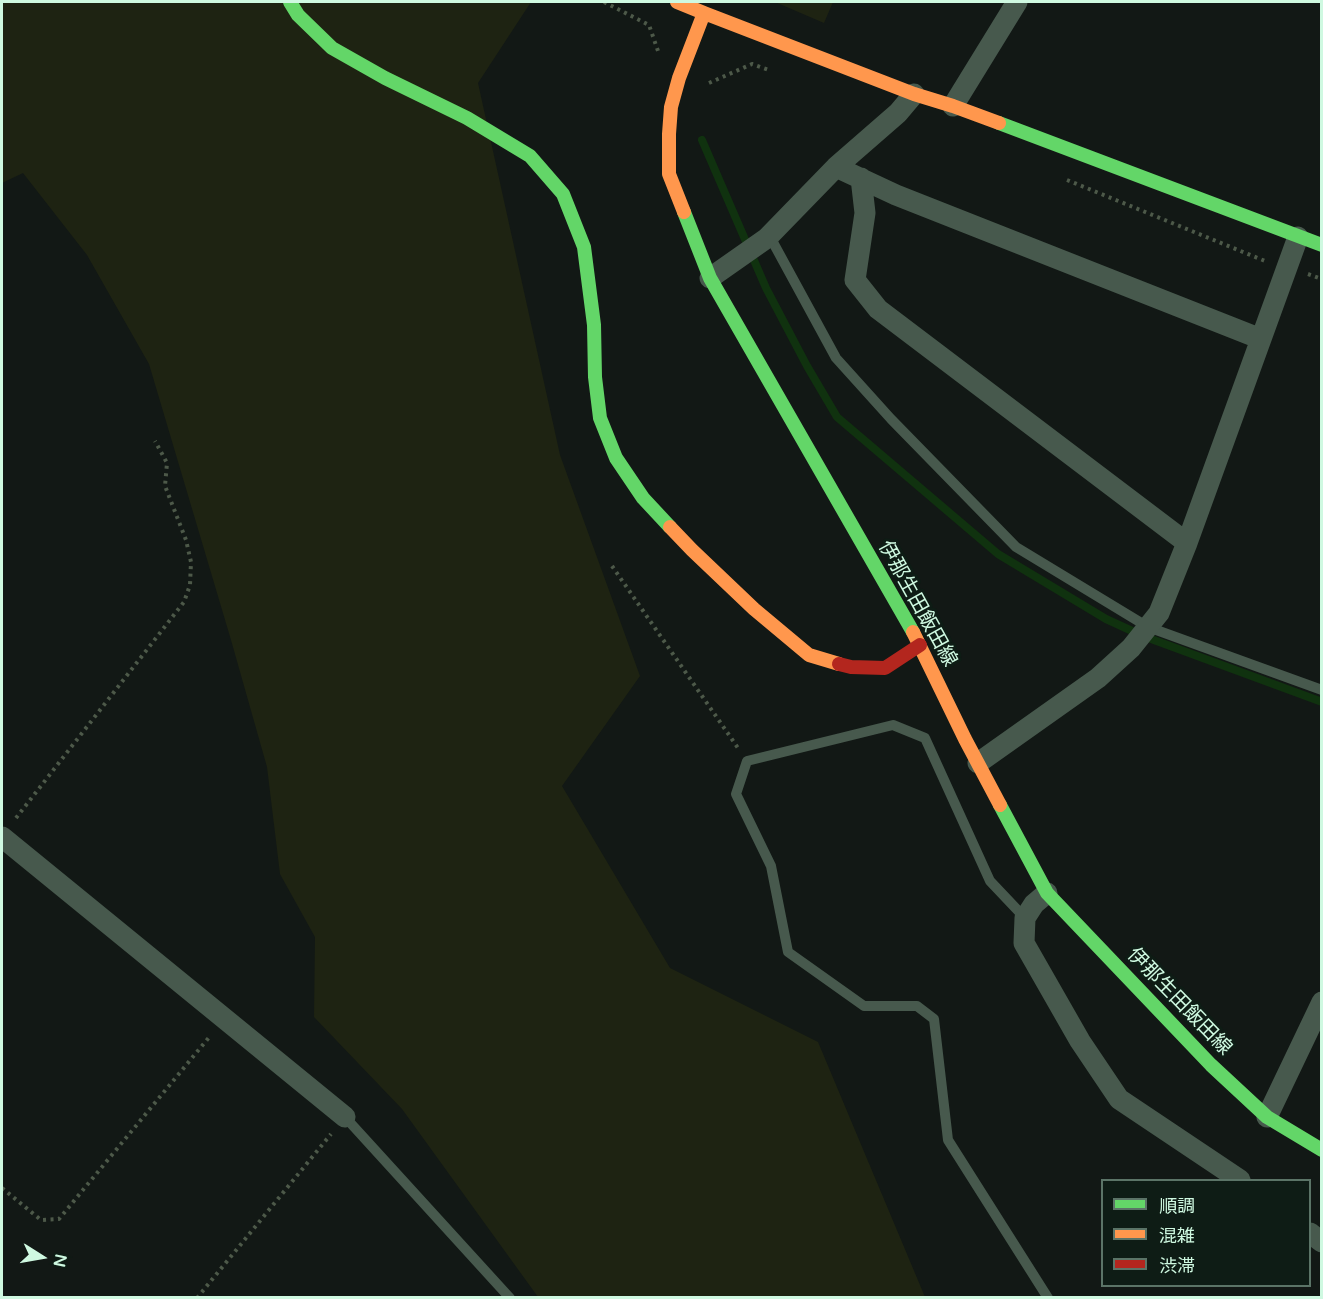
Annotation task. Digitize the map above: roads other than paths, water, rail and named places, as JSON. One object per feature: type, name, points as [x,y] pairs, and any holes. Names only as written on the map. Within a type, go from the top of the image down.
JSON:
[{"type":"street","points":[[290,2],[298,15],[332,48],[385,78],[467,118],[530,156],[563,194],[584,248],[594,325],[595,377],[600,418],[616,458],[643,498],[692,550],[754,609],[809,655],[851,667],[885,668],[920,645]]},
{"type":"street","points":[[677,2],[914,94],[953,106],[1322,245]]},
{"type":"street","points":[[953,106],[1017,2]]},
{"type":"street","name":"伊那生田飯田線","points":[[704,12],[679,78],[671,107],[669,174],[710,278],[920,645],[978,763],[1047,893],[1211,1065],[1267,1118],[1322,1150]]},
{"type":"street","points":[[710,278],[768,237],[836,167],[898,113],[914,94]]},
{"type":"street","points":[[836,167],[896,195],[1261,339]]},
{"type":"street","points":[[861,178],[865,213],[855,280],[878,309],[1187,543]]},
{"type":"street","points":[[978,763],[1098,678],[1131,648],[1159,613],[1187,543],[1298,237]]},
{"type":"street","points":[[5,832],[225,1019],[345,1117]]},
{"type":"street","points":[[1047,893],[1034,904],[1025,918],[1024,943],[1080,1041],[1119,1099],[1239,1179]]},
{"type":"street","points":[[1267,1118],[1322,1002]]},
{"type":"lane","points":[[768,237],[836,358],[891,419],[1016,547],[1148,627],[1322,690]]},
{"type":"lane","points":[[1025,918],[990,881],[925,738],[893,725],[747,761],[736,794],[771,866],[789,952],[864,1006],[917,1006],[934,1019],[948,1140],[1048,1298]]},
{"type":"lane","points":[[345,1117],[510,1298]]},
{"type":"waterway","points":[[702,140],[766,288],[837,417],[998,554],[1106,619],[1143,636],[1322,702]]}]
